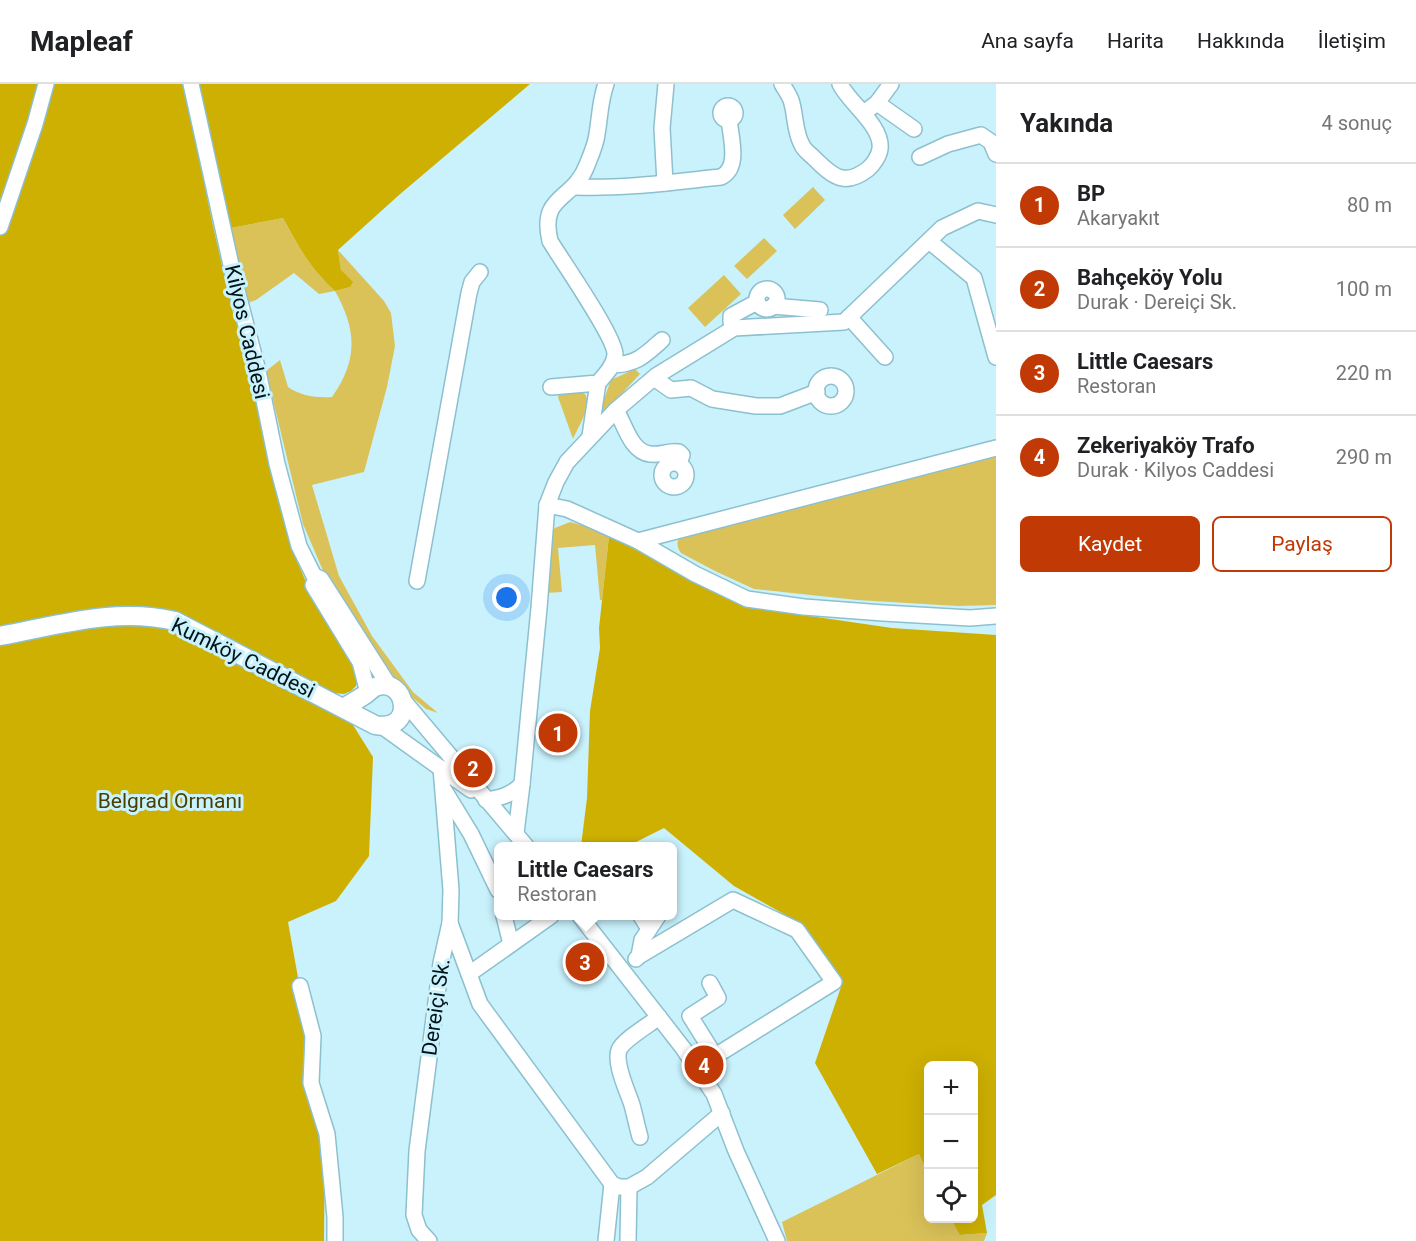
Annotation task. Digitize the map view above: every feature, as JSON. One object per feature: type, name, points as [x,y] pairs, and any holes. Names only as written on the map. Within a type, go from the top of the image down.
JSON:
[{"type":"main road","name":"Kumköy Caddesi","points":[[0,636],[95,617],[136,614],[155,616],[175,621],[376,724]]},
{"type":"main road","points":[[343,708],[374,688],[383,686],[397,693],[402,713],[398,721],[390,725],[376,724],[363,713],[362,706],[366,694]]},
{"type":"street","points":[[0,227],[46,84]]},
{"type":"street","name":"Kilyos Caddesi","points":[[190,84],[235,283],[258,371],[277,464],[299,546],[314,576]]},
{"type":"street","points":[[590,436],[598,383],[612,365],[615,356],[614,347],[550,242],[546,226],[548,213],[556,201],[575,187],[587,167],[597,137],[606,84]]},
{"type":"street","points":[[665,183],[662,128],[666,84]]},
{"type":"street","points":[[782,84],[791,100],[795,126],[802,146],[824,169],[838,178],[856,178],[873,165],[880,148],[876,134],[865,113],[847,97],[840,84]]},
{"type":"street","points":[[865,113],[877,103],[891,84]]},
{"type":"street","points":[[877,103],[914,129]]},
{"type":"street","points":[[575,187],[595,188],[721,177],[727,174],[732,165],[729,120]]},
{"type":"street","points":[[920,157],[948,144],[981,135],[991,142],[996,154]]},
{"type":"street","points":[[516,833],[547,505],[567,462],[616,410],[654,378],[734,328],[844,322],[942,228],[978,211],[996,206]]},
{"type":"street","points":[[978,211],[996,215]]},
{"type":"street","points":[[929,241],[974,278],[996,357]]},
{"type":"street","points":[[417,581],[469,293],[472,282],[480,272]]},
{"type":"street","points":[[734,328],[731,316],[758,302],[765,308],[773,306],[820,310]]},
{"type":"street","points":[[849,317],[885,357]]},
{"type":"street","points":[[612,365],[639,360],[662,340]]},
{"type":"street","points":[[654,378],[671,390],[691,388],[712,399],[756,406],[780,406],[817,392]]},
{"type":"street","points":[[551,387],[598,383]]},
{"type":"street","points":[[616,410],[633,445],[650,454],[679,452],[682,455],[679,464]]},
{"type":"street","points":[[638,541],[996,448]]},
{"type":"street","points":[[547,505],[567,509],[638,541],[695,574],[747,599],[804,607],[894,614],[970,618],[996,616]]},
{"type":"street","points":[[366,694],[360,662],[312,584],[314,576],[321,579],[397,693],[523,842]]},
{"type":"street","points":[[376,724],[486,800],[498,799],[511,794],[522,784]]},
{"type":"street","name":"Dereiçi Sk.","points":[[429,1241],[418,1230],[414,1215],[417,1151],[441,963],[450,923],[451,890],[441,768]]},
{"type":"street","points":[[442,787],[471,834],[494,882]]},
{"type":"street","points":[[622,970],[639,956],[733,900],[797,930],[834,982],[696,1068]]},
{"type":"street","points":[[505,920],[511,944]]},
{"type":"street","points":[[469,974],[545,920]]},
{"type":"street","points":[[584,920],[659,1017],[714,1094],[777,1241]]},
{"type":"street","points":[[639,956],[645,922]]},
{"type":"street","points":[[450,923],[480,1004],[612,1184],[629,1187],[647,1177],[722,1113]]},
{"type":"street","points":[[710,983],[718,998],[690,1016],[715,1056]]},
{"type":"street","points":[[300,986],[313,1036],[311,1083],[327,1134],[335,1241]]},
{"type":"street","points":[[640,1137],[632,1104],[621,1074],[618,1055],[619,1049],[625,1042],[659,1017]]},
{"type":"street","points":[[606,1241],[612,1184]]},
{"type":"street","points":[[628,1241],[629,1187]]},
{"type":"shaded area","points":[[813,187],[825,200],[795,229],[783,215]]},
{"type":"shaded area","points":[[283,218],[306,257],[335,291],[319,294],[294,273],[256,300],[248,303],[231,228]]},
{"type":"shaded area","points":[[764,238],[777,251],[747,279],[734,266]]},
{"type":"shaded area","points":[[338,250],[384,301],[391,313],[395,346],[387,387],[364,472],[312,485],[339,576],[372,636],[413,692],[438,713],[426,709],[406,692],[381,660],[324,573],[303,524],[266,371],[280,360],[288,387],[309,396],[332,397],[347,370],[352,345],[347,319],[335,291],[350,287],[341,270]]},
{"type":"shaded area","points":[[724,275],[741,294],[705,327],[688,308]]},
{"type":"shaded area","points":[[635,369],[640,374],[598,419],[611,380]]},
{"type":"shaded area","points":[[583,392],[586,396],[586,408],[573,439],[558,397],[559,394]]},
{"type":"shaded area","points":[[996,454],[996,605],[958,606],[857,600],[754,589],[681,553],[678,547],[680,536],[711,530]]},
{"type":"shaded area","points":[[570,522],[609,536],[602,600],[600,600],[595,545],[558,548],[562,592],[546,593],[551,532]]},
{"type":"shaded area","points":[[919,1154],[924,1165],[924,1223],[954,1223],[961,1235],[987,1233],[984,1241],[787,1241],[782,1222]]},
{"type":"green space","name":"Belgrad Ormanı","points":[[0,84],[184,84],[234,317],[248,349],[266,450],[291,547],[306,582],[354,660],[358,679],[356,686],[344,694],[333,693],[373,757],[369,856],[336,901],[288,922],[325,1127],[324,1241],[0,1241]]},
{"type":"green space","points":[[199,84],[530,84],[338,250],[341,270],[353,282],[350,287],[335,291],[312,266],[283,218],[231,228]]},
{"type":"green space","points":[[609,536],[748,607],[892,628],[996,635],[996,1195],[982,1205],[987,1233],[960,1235],[953,1223],[978,1223],[978,1061],[924,1061],[924,1165],[919,1154],[877,1174],[815,1063],[843,981],[803,925],[734,886],[664,828],[636,842],[582,842],[587,798],[590,711],[600,648],[599,628]]},
{"type":"place","name":"BP","points":[[558,733]]},
{"type":"place","name":"Bahçeköy Yolu","points":[[473,768]]},
{"type":"place","name":"Little Caesars","points":[[585,962]]},
{"type":"place","name":"Zekeriyaköy Trafo","points":[[704,1065]]}]
